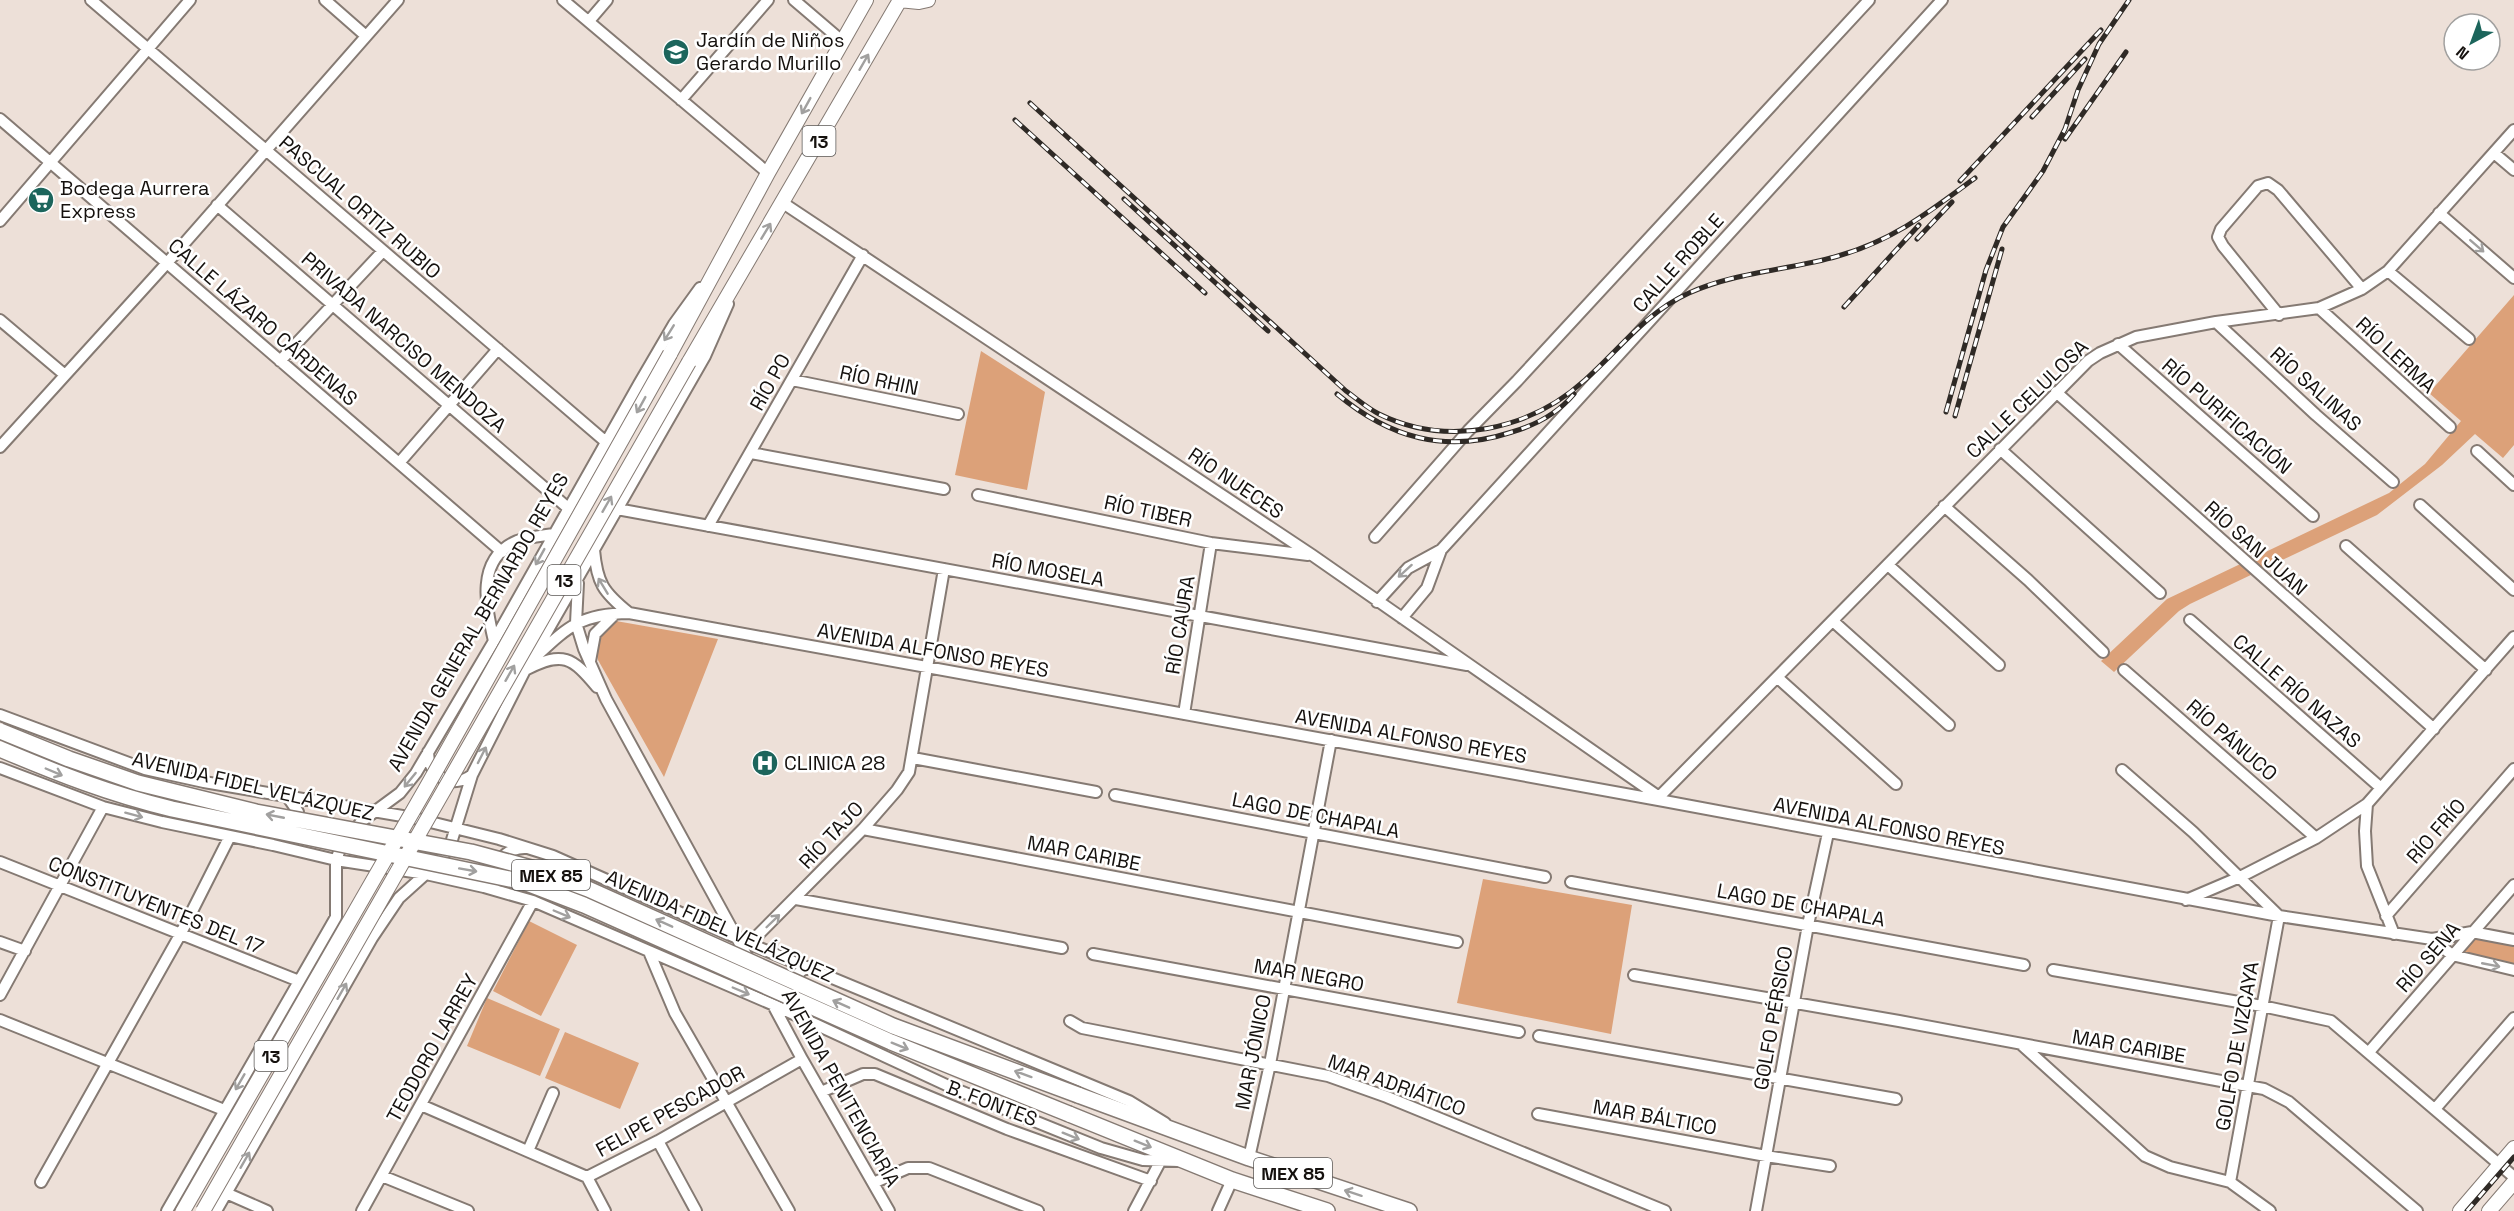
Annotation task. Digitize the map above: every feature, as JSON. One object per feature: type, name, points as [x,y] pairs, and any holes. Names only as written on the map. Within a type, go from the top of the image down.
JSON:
[{"type":"highway","name":"AVENIDA FIDEL VELÁZQUEZ","points":[[0,731],[69,759],[138,783],[256,812],[471,852],[549,874],[588,889],[893,1026],[1249,1158],[1409,1211]]},
{"type":"highway","name":"AVENIDA FIDEL VELÁZQUEZ","points":[[0,749],[65,777],[138,801],[524,882],[584,905],[891,1042],[1232,1180],[1327,1211]]},
{"type":"main road","name":"AVENIDA GENERAL BERNARDO REYES","points":[[183,1211],[425,790],[866,0]]},
{"type":"main road","name":"13","points":[[203,1211],[688,362],[783,203],[899,0],[919,2],[928,0]]},
{"type":"main road","points":[[2460,1211],[2514,1148]]},
{"type":"main road","points":[[2489,1211],[2514,1182]]},
{"type":"street","name":"PASCUAL ORTIZ RUBIO","points":[[91,0],[606,442]]},
{"type":"street","points":[[0,221],[190,0]]},
{"type":"street","points":[[325,0],[366,36]]},
{"type":"street","points":[[0,447],[167,263],[398,0]]},
{"type":"street","points":[[563,0],[768,173]]},
{"type":"street","points":[[589,21],[607,0]]},
{"type":"street","points":[[681,100],[768,0]]},
{"type":"street","points":[[794,0],[842,41]]},
{"type":"street","points":[[1375,537],[1468,431],[1525,373],[1869,0]]},
{"type":"street","name":"CALLE ROBLE","points":[[1377,602],[1408,568],[1441,550],[1942,0]]},
{"type":"street","name":"CALLE LÁZARO CÁRDENAS","points":[[0,119],[501,552]]},
{"type":"street","name":"CALLE CELULOSA","points":[[1662,799],[1944,506],[2088,361],[2118,344],[2157,332],[2319,308],[2362,289],[2388,271],[2514,130]]},
{"type":"street","points":[[2494,153],[2514,170]]},
{"type":"street","points":[[2279,315],[2218,237],[2221,229],[2258,186],[2268,183],[2278,190],[2362,289]]},
{"type":"street","name":"RÍO NUECES","points":[[783,203],[1312,555],[1662,799]]},
{"type":"street","name":"PRIVADA NARCISO MENDOZA","points":[[217,205],[568,507]]},
{"type":"street","points":[[2439,213],[2514,278]]},
{"type":"street","points":[[280,361],[383,251]]},
{"type":"street","name":"RÍO PO","points":[[708,526],[863,255]]},
{"type":"street","name":"AVENIDA GENERAL BERNARDO REYES","points":[[336,860],[346,839],[375,811],[400,793],[416,773],[494,641],[568,507],[674,324],[715,269]]},
{"type":"street","points":[[2388,271],[2469,339]]},
{"type":"street","points":[[216,1211],[372,938],[399,898],[445,854],[456,828],[472,776],[528,666],[705,356],[716,335],[736,281]]},
{"type":"street","name":"RÍO LERMA","points":[[2319,308],[2450,428]]},
{"type":"street","points":[[0,320],[65,375]]},
{"type":"street","name":"RÍO SALINAS","points":[[2216,322],[2316,415],[2393,482]]},
{"type":"street","name":"RÍO PURIFICACIÓN","points":[[2118,344],[2313,516]]},
{"type":"street","points":[[399,463],[498,349]]},
{"type":"street","name":"RÍO RHIN","points":[[792,380],[958,414]]},
{"type":"street","name":"RÍO SAN JUAN","points":[[2056,392],[2434,729]]},
{"type":"street","points":[[2000,449],[2160,593]]},
{"type":"street","points":[[2477,451],[2514,485]]},
{"type":"street","points":[[751,453],[944,489]]},
{"type":"street","name":"RÍO TIBER","points":[[978,495],[1211,543],[1312,555]]},
{"type":"street","points":[[2420,505],[2514,590]]},
{"type":"street","points":[[1944,506],[2103,652]]},
{"type":"street","name":"RÍO MOSELA","points":[[617,509],[1472,666]]},
{"type":"street","points":[[494,641],[485,596],[490,572],[501,552],[515,542],[554,534]]},
{"type":"street","name":"RÍO CAURA","points":[[1184,714],[1211,543]]},
{"type":"street","points":[[2346,546],[2486,670]]},
{"type":"street","points":[[594,549],[596,570],[602,587],[629,613]]},
{"type":"street","name":"CALLE ROBLE","points":[[1402,618],[1427,588],[1441,550]]},
{"type":"street","points":[[1888,565],[1999,665]]},
{"type":"street","name":"RÍO TAJO","points":[[750,944],[796,899],[904,781],[913,758],[944,569]]},
{"type":"street","name":"AVENIDA PENITENCIARÍA","points":[[579,577],[576,622],[606,699],[802,1059],[889,1211]]},
{"type":"street","points":[[590,661],[595,634],[616,613]]},
{"type":"street","name":"AVENIDA ALFONSO REYES","points":[[528,666],[576,622],[590,617],[629,613],[1662,799],[1828,833],[2186,900],[2432,939]]},
{"type":"street","name":"CALLE RÍO NAZAS","points":[[2190,620],[2381,788]]},
{"type":"street","points":[[1833,622],[1949,725]]},
{"type":"street","points":[[2186,900],[2240,877],[2316,838],[2367,804],[2514,637]]},
{"type":"street","name":"AVENIDA PENITENCIARÍA","points":[[528,666],[552,659],[567,659],[582,669],[606,699]]},
{"type":"street","name":"RÍO PÁNUCO","points":[[2124,670],[2316,838]]},
{"type":"street","points":[[1778,678],[1896,784]]},
{"type":"street","points":[[0,716],[145,769],[456,828],[563,860],[722,929],[750,944],[1129,1101],[1178,1132]]},
{"type":"street","name":"MAR JÓNICO","points":[[1249,1158],[1270,1064],[1331,740]]},
{"type":"street","points":[[428,752],[431,769],[443,779],[459,782],[472,776]]},
{"type":"street","points":[[913,758],[1096,792]]},
{"type":"street","points":[[0,768],[103,807],[162,822],[273,844],[336,860],[426,874],[533,902],[650,954],[774,1005],[920,1073],[1101,1148],[1143,1160],[1160,1162],[1182,1160]]},
{"type":"street","name":"RÍO FRÍO","points":[[2386,916],[2514,769]]},
{"type":"street","points":[[2122,770],[2193,832],[2279,916]]},
{"type":"street","name":"LAGO DE CHAPALA","points":[[1115,795],[1545,877]]},
{"type":"street","points":[[273,844],[291,837],[298,825],[296,806],[287,796]]},
{"type":"street","points":[[2367,804],[2365,831],[2367,866],[2394,934]]},
{"type":"street","points":[[0,994],[103,807]]},
{"type":"street","name":"MAR CARIBE","points":[[862,829],[1456,942]]},
{"type":"street","name":"GOLFO PÉRSICO","points":[[1756,1211],[1808,925],[1828,833]]},
{"type":"street","points":[[41,1182],[180,935],[230,836]]},
{"type":"street","points":[[500,892],[495,874],[499,861],[514,849],[527,848]]},
{"type":"street","points":[[167,1211],[336,917],[336,860]]},
{"type":"street","name":"CONSTITUYENTES DEL 17","points":[[0,862],[299,981]]},
{"type":"street","name":"LAGO DE CHAPALA","points":[[1571,882],[2024,965]]},
{"type":"street","name":"RÍO SENA","points":[[2369,1052],[2514,885]]},
{"type":"street","points":[[796,899],[1062,948]]},
{"type":"street","name":"TEODORO LARREY","points":[[362,1211],[533,902]]},
{"type":"street","points":[[336,917],[350,913],[357,914],[369,923],[372,938]]},
{"type":"street","name":"GOLFO DE VIZCAYA","points":[[2230,1182],[2279,916]]},
{"type":"street","points":[[711,978],[723,969],[729,955],[728,940],[722,929]]},
{"type":"street","points":[[2432,939],[2472,932],[2514,940]]},
{"type":"street","points":[[2432,939],[2452,955],[2514,970]]},
{"type":"street","points":[[0,942],[25,951]]},
{"type":"street","points":[[650,954],[675,1013],[789,1211]]},
{"type":"street","name":"MAR NEGRO","points":[[1093,954],[1519,1032]]},
{"type":"street","points":[[802,1020],[790,1002],[790,988],[796,975],[808,967]]},
{"type":"street","points":[[2053,970],[2262,1006],[2331,1021],[2514,1177]]},
{"type":"street","name":"MAR CARIBE","points":[[1634,975],[1794,1002],[2274,1092],[2289,1102],[2417,1211]]},
{"type":"street","points":[[2435,1109],[2514,1018]]},
{"type":"street","points":[[0,1020],[224,1110]]},
{"type":"street","name":"MAR ADRIÁTICO","points":[[1070,1021],[1082,1028],[1328,1076],[1387,1097],[1665,1211]]},
{"type":"street","points":[[1539,1036],[1896,1099]]},
{"type":"street","points":[[2022,1045],[2145,1156],[2170,1167],[2230,1182],[2270,1211]]},
{"type":"street","name":"FELIPE PESCADOR","points":[[421,1105],[587,1177],[658,1141],[802,1059]]},
{"type":"street","name":"B. FONTES","points":[[822,1092],[866,1073],[875,1074],[1007,1129],[1150,1181]]},
{"type":"street","points":[[893,1082],[920,1073]]},
{"type":"street","points":[[528,1151],[554,1093]]},
{"type":"street","name":"MAR BÁLTICO","points":[[1538,1114],[1830,1166]]},
{"type":"street","points":[[658,1141],[696,1211]]},
{"type":"street","points":[[1134,1211],[1160,1162]]},
{"type":"street","points":[[873,1184],[908,1168],[929,1168],[1038,1211]]},
{"type":"street","points":[[382,1176],[468,1211]]},
{"type":"street","points":[[587,1177],[606,1211]]},
{"type":"street","points":[[1218,1211],[1232,1180]]},
{"type":"street","points":[[226,1193],[267,1211]]},
{"type":"shaded area","points":[[2514,295],[2514,445],[2503,458],[2475,434],[2442,465],[2377,515],[2190,604],[2179,611],[2114,672],[2101,661],[2167,599],[2389,493],[2425,464],[2461,421],[2429,393]]},
{"type":"shaded area","points":[[981,351],[1045,392],[1027,490],[955,475]]},
{"type":"shaded area","points":[[616,621],[718,639],[664,777],[598,660],[596,647],[599,637],[605,628]]},
{"type":"shaded area","points":[[1483,879],[1632,905],[1611,1034],[1457,1003]]},
{"type":"shaded area","points":[[529,921],[577,945],[541,1016],[493,991]]},
{"type":"shaded area","points":[[2477,938],[2514,945],[2514,967],[2461,955],[2465,946]]},
{"type":"shaded area","points":[[487,998],[560,1029],[540,1076],[467,1046]]},
{"type":"shaded area","points":[[565,1032],[639,1063],[620,1109],[545,1078]]},
{"type":"railway","points":[[1946,412],[1986,270],[2003,227],[2043,171],[2065,129],[2078,90],[2099,44],[2129,0]]},
{"type":"railway","points":[[1960,181],[2101,30]]},
{"type":"railway","points":[[2065,139],[2126,52]]},
{"type":"railway","points":[[2032,117],[2085,59]]},
{"type":"railway","points":[[1030,103],[1346,391],[1379,414],[1405,424],[1433,430],[1460,431],[1487,428],[1514,422],[1539,411],[1563,397],[1585,380],[1646,321],[1673,301],[1725,280],[1820,261],[1877,242],[1910,224],[1975,178]]},
{"type":"railway","points":[[1015,120],[1205,293]]},
{"type":"railway","points":[[1124,199],[1268,331]]},
{"type":"railway","points":[[1917,239],[1952,202]]},
{"type":"railway","points":[[1844,307],[1919,225]]},
{"type":"railway","points":[[1955,416],[2002,249]]},
{"type":"railway","points":[[1337,394],[1377,422],[1398,431],[1419,438],[1464,442],[1530,426],[1554,413],[1574,394]]},
{"type":"railway","points":[[2467,1211],[2514,1157]]},
{"type":"place","name":"Jardín de Niños Gerardo Murillo","points":[[676,52]]},
{"type":"place","name":"Bodega Aurrera Express","points":[[41,200]]},
{"type":"place","name":"CLINICA 28","points":[[765,763]]}]
